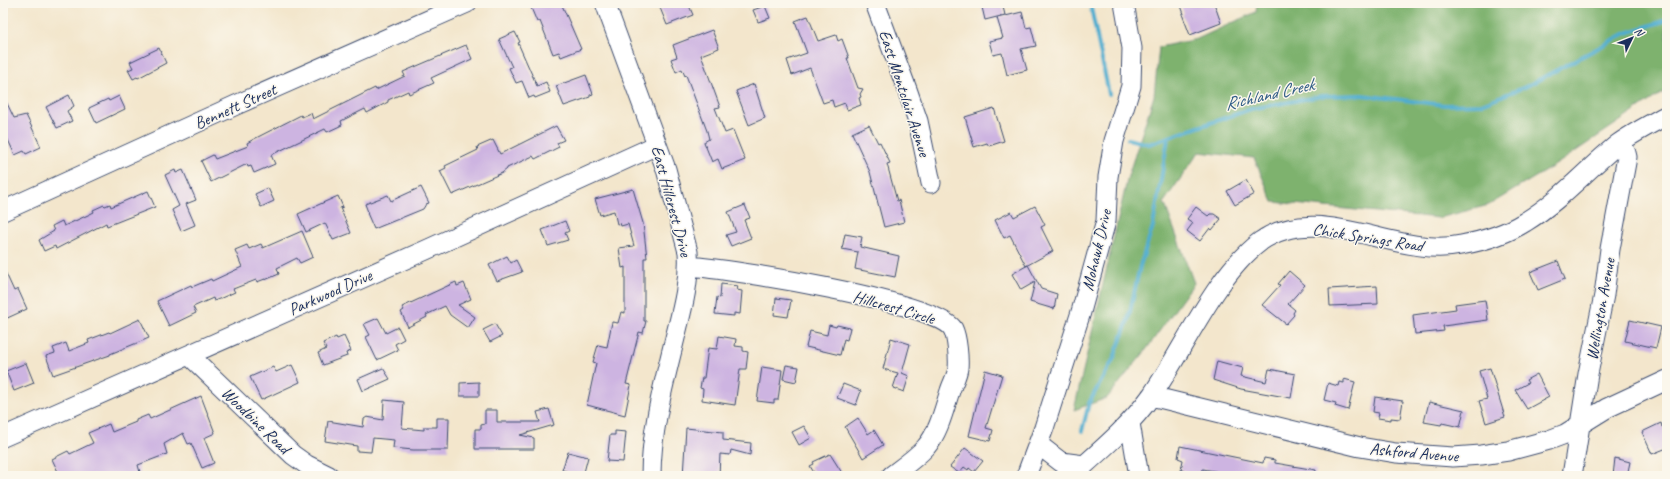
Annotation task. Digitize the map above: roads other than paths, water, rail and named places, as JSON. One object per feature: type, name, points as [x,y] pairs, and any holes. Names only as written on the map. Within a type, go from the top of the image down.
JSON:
[{"type":"street","name":"Bennett Street","points":[[3,211],[236,105],[467,3]]},
{"type":"street","name":"East Hillcrest Drive","points":[[604,3],[657,145],[688,252],[689,266],[684,304],[661,399],[652,448],[651,476]]},
{"type":"street","name":"East Montclair Avenue","points":[[875,3],[918,121],[931,183]]},
{"type":"street","name":"Mohawk Drive","points":[[1026,476],[1038,445],[1084,303],[1106,221],[1108,177],[1114,141],[1131,86],[1132,48],[1124,3]]},
{"type":"street","name":"Chick Springs Road","points":[[1130,423],[1151,396],[1220,286],[1244,256],[1263,240],[1284,231],[1308,226],[1329,227],[1404,244],[1433,247],[1459,246],[1478,241],[1526,222],[1620,143],[1667,115]]},
{"type":"street","name":"Wellington Avenue","points":[[1572,476],[1604,294],[1610,249],[1627,158],[1626,153],[1620,143]]},
{"type":"street","name":"Parkwood Drive","points":[[3,438],[657,145]]},
{"type":"street","name":"Hillcrest Circle","points":[[689,266],[722,269],[787,280],[882,300],[939,318],[952,329],[957,344],[958,368],[936,430],[926,446],[891,476]]},
{"type":"street","name":"Woodbine Road","points":[[189,355],[293,455],[307,465],[329,476]]},
{"type":"street","name":"Ashford Avenue","points":[[1151,396],[1360,447],[1396,453],[1453,457],[1508,451],[1549,440],[1565,434],[1607,408],[1667,380]]},
{"type":"street","points":[[1038,445],[1061,462],[1078,471],[1130,423]]},
{"type":"street","points":[[1130,423],[1139,476]]},
{"type":"waterway","points":[[1090,3],[1109,94]]},
{"type":"waterway","name":"Richland Creek","points":[[1128,139],[1149,144],[1251,109],[1322,96],[1362,95],[1445,105],[1481,104],[1525,87],[1626,33],[1667,20]]},
{"type":"waterway","name":"Richland Creek","points":[[1082,431],[1089,403],[1114,358],[1128,320],[1140,266],[1153,226],[1168,138]]}]
